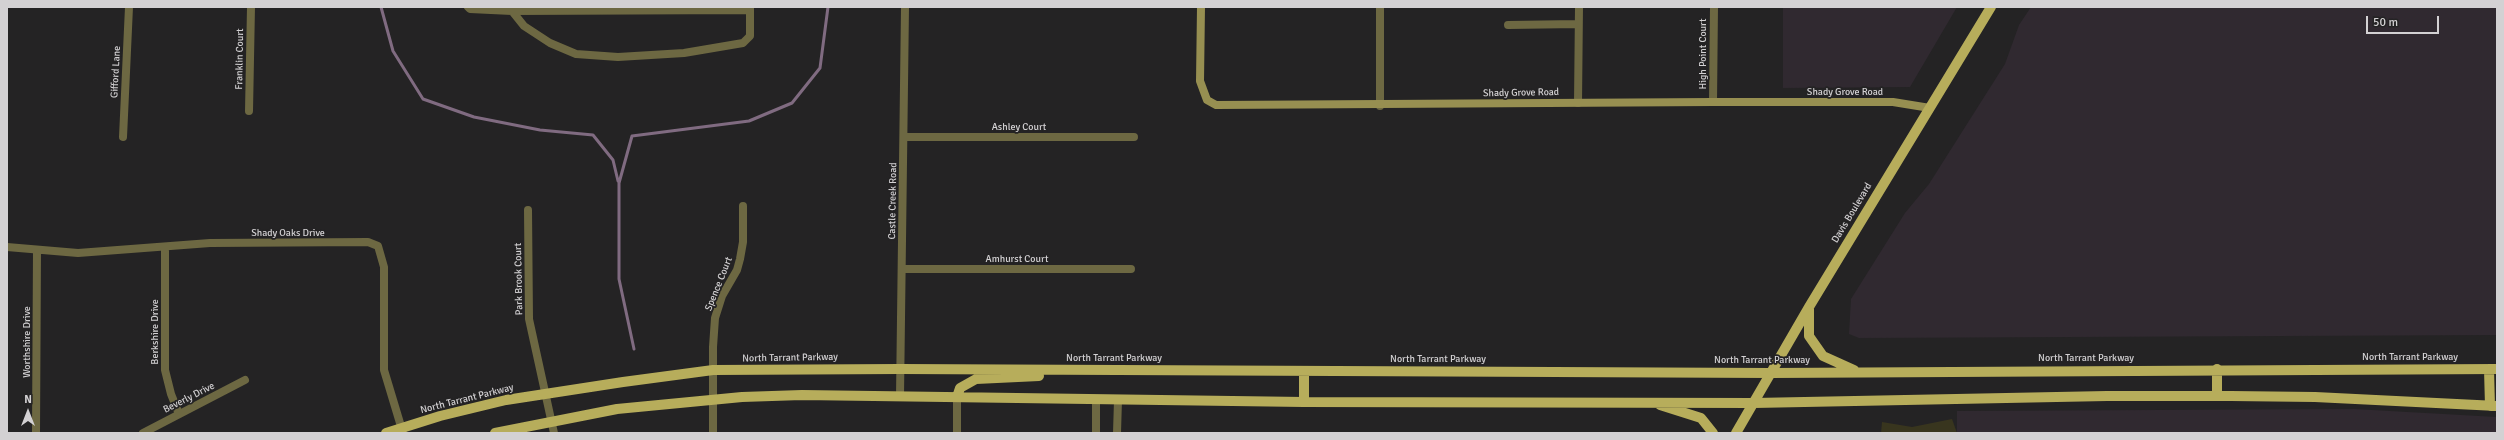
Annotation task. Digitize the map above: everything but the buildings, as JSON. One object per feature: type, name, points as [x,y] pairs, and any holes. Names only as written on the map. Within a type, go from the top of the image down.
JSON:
[{"type":"main road","name":"Davis Boulevard","points":[[1736,433],[1810,306],[1991,7]]},
{"type":"main road","points":[[1810,306],[1808,336],[1823,356],[1858,372]]},
{"type":"main road","name":"North Tarrant Parkway","points":[[386,433],[402,430],[499,402],[713,370],[900,369],[1771,373],[2217,369],[2493,369]]},
{"type":"main road","points":[[2217,369],[2217,396]]},
{"type":"main road","points":[[495,433],[617,409],[712,399],[794,395],[1304,402],[1754,403],[2217,396],[2315,397],[2494,406],[2493,369]]},
{"type":"main road","points":[[957,397],[960,388],[976,379],[1041,376],[1056,370]]},
{"type":"main road","points":[[1304,371],[1304,402]]},
{"type":"main road","points":[[1651,402],[1701,418],[1713,433]]},
{"type":"street","name":"Gifford Lane","points":[[123,137],[129,7]]},
{"type":"street","name":"Franklin Court","points":[[249,111],[251,7]]},
{"type":"street","points":[[468,7],[470,9],[512,11],[750,9],[750,36],[743,42],[684,53],[618,57],[576,54],[550,42],[524,26],[512,11]]},
{"type":"street","name":"Castle Creek Road","points":[[900,396],[906,7]]},
{"type":"street","name":"Shady Grove Road","points":[[1200,7],[1200,81],[1207,100],[1216,105],[1380,106],[1578,103],[1893,102],[1930,108]]},
{"type":"street","points":[[1380,7],[1380,106]]},
{"type":"street","points":[[1578,103],[1579,7]]},
{"type":"street","name":"High Point Court","points":[[1713,102],[1714,7]]},
{"type":"street","points":[[1508,25],[1578,24]]},
{"type":"street","name":"Ashley Court","points":[[904,137],[1134,137]]},
{"type":"street","name":"Spence Court","points":[[713,433],[712,399],[716,318],[722,296],[737,270],[740,259],[743,242],[743,206]]},
{"type":"street","name":"Park Brook Court","points":[[528,210],[529,319],[554,433]]},
{"type":"street","name":"Shady Oaks Drive","points":[[7,247],[97,253],[210,243],[368,242],[378,246],[384,267],[384,370],[402,430]]},
{"type":"street","name":"Berkshire Drive","points":[[165,247],[165,370],[171,394],[179,414]]},
{"type":"street","name":"Worthshire Drive","points":[[36,433],[37,250]]},
{"type":"street","name":"Amhurst Court","points":[[902,269],[1131,269]]},
{"type":"street","name":"Beverly Drive","points":[[143,433],[245,380]]},
{"type":"street","points":[[957,397],[957,433]]},
{"type":"street","points":[[1096,399],[1096,433]]},
{"type":"street","points":[[1117,433],[1118,400]]},
{"type":"shaded area","points":[[1783,7],[1957,7],[1910,87],[1783,88]]},
{"type":"shaded area","points":[[2031,7],[2497,7],[2497,335],[1859,338],[1849,334],[1851,299],[1905,213],[1929,184],[2005,64],[2019,25]]},
{"type":"shaded area","points":[[2354,409],[2497,417],[2497,433],[1957,433],[1957,411]]},
{"type":"shaded area","points":[[1952,419],[1957,433],[1881,433],[1882,422],[1912,427]]},
{"type":"waterway","points":[[381,7],[393,51],[423,99],[474,117],[540,130],[593,135],[613,160],[618,181]]},
{"type":"waterway","points":[[634,349],[619,279],[619,183],[632,136],[749,121],[792,103],[820,68],[828,7]]}]
